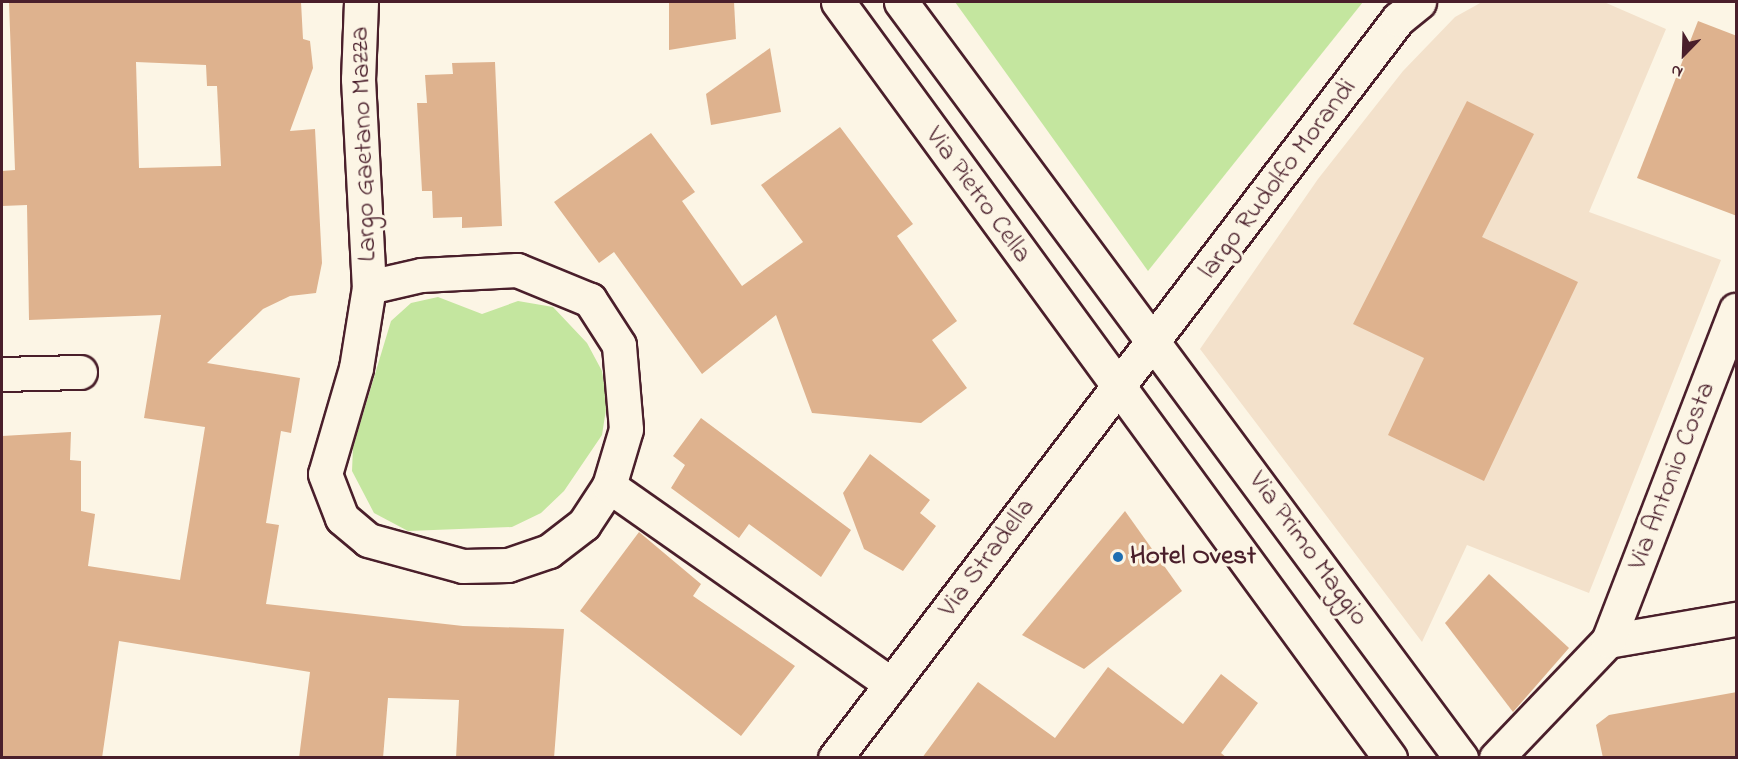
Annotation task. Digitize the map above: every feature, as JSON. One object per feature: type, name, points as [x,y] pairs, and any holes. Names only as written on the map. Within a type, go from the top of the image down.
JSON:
[{"type":"street","name":"Largo Gaetano Mazza","points":[[361,2],[358,79],[369,287],[356,368],[326,474],[342,518],[368,540],[463,566],[508,565],[549,551],[584,524],[609,486],[626,429],[625,387],[619,345],[590,300],[518,270],[421,275],[369,287]]},
{"type":"street","name":"Via Pietro Cella","points":[[838,2],[1118,388]]},
{"type":"street","name":"Via Pietro Cella","points":[[901,2],[1148,351]]},
{"type":"street","name":"largo Rudolfo Morandi","points":[[1148,351],[1407,7]]},
{"type":"street","name":"Via Antonio Costa","points":[[1608,642],[1737,310]]},
{"type":"street","name":"Via Stradella","points":[[835,758],[1148,351]]},
{"type":"street","name":"Via Primo Maggio","points":[[1148,351],[1461,758]]},
{"type":"street","points":[[2,374],[80,372]]},
{"type":"street","points":[[1118,388],[1390,758]]},
{"type":"street","points":[[609,486],[891,684]]},
{"type":"street","points":[[1496,758],[1608,642],[1737,619]]},
{"type":"shaded area","points":[[1482,2],[1604,2],[1666,29],[1589,212],[1721,260],[1589,593],[1467,545],[1422,642],[1200,349],[1318,179],[1403,71],[1455,17]]},
{"type":"green space","points":[[955,2],[1363,2],[1148,271]]},
{"type":"green space","points":[[438,297],[482,314],[518,301],[553,307],[587,343],[602,371],[607,403],[602,435],[564,491],[541,513],[512,527],[408,531],[374,513],[352,471],[353,447],[391,321],[411,303]]},
{"type":"building","points":[[9,2],[301,2],[303,39],[310,41],[313,68],[290,131],[315,129],[322,263],[316,293],[290,296],[263,309],[207,363],[300,378],[291,433],[281,431],[266,523],[279,525],[266,604],[463,626],[564,629],[554,758],[456,758],[459,700],[388,698],[383,758],[299,758],[310,672],[119,641],[102,758],[2,758],[2,436],[71,432],[70,460],[81,461],[81,511],[95,514],[88,566],[180,580],[205,427],[144,418],[161,315],[29,320],[27,205],[2,206],[2,171],[15,170]],"holes":[[[136,62],[206,65],[207,86],[217,86],[221,166],[139,168]]]},
{"type":"building","points":[[669,2],[734,2],[736,39],[669,50]]},
{"type":"building","points":[[1698,21],[1737,36],[1737,216],[1637,178]]},
{"type":"building","points":[[770,48],[781,112],[711,125],[706,94]]},
{"type":"building","points":[[495,62],[502,226],[462,228],[462,217],[433,218],[432,191],[422,191],[417,103],[427,103],[425,75],[453,74],[452,63]]},
{"type":"building","points":[[1467,101],[1534,134],[1482,237],[1578,282],[1484,481],[1388,435],[1424,358],[1353,324]]},
{"type":"building","points":[[840,127],[913,224],[897,236],[957,321],[932,340],[967,388],[921,423],[812,413],[776,315],[702,374],[614,252],[599,263],[554,202],[651,133],[695,192],[682,201],[742,286],[803,242],[761,185]]},
{"type":"building","points":[[701,418],[851,530],[821,577],[749,524],[739,538],[671,488],[685,465],[673,456]]},
{"type":"building","points":[[870,454],[930,500],[920,513],[936,526],[903,571],[864,549],[843,493]]},
{"type":"building","points":[[1125,511],[1182,591],[1084,669],[1022,635]]},
{"type":"building","points":[[639,532],[701,584],[693,596],[795,666],[741,736],[580,611]]},
{"type":"building","points":[[1489,574],[1569,648],[1513,712],[1445,623]]},
{"type":"building","points":[[1108,667],[1183,724],[1221,674],[1258,703],[1221,753],[1227,758],[922,758],[978,682],[1055,738]]},
{"type":"building","points":[[1737,692],[1737,758],[1603,758],[1596,725],[1609,715]]},
{"type":"place","name":"Hotel Ovest","points":[[1118,557]]}]
